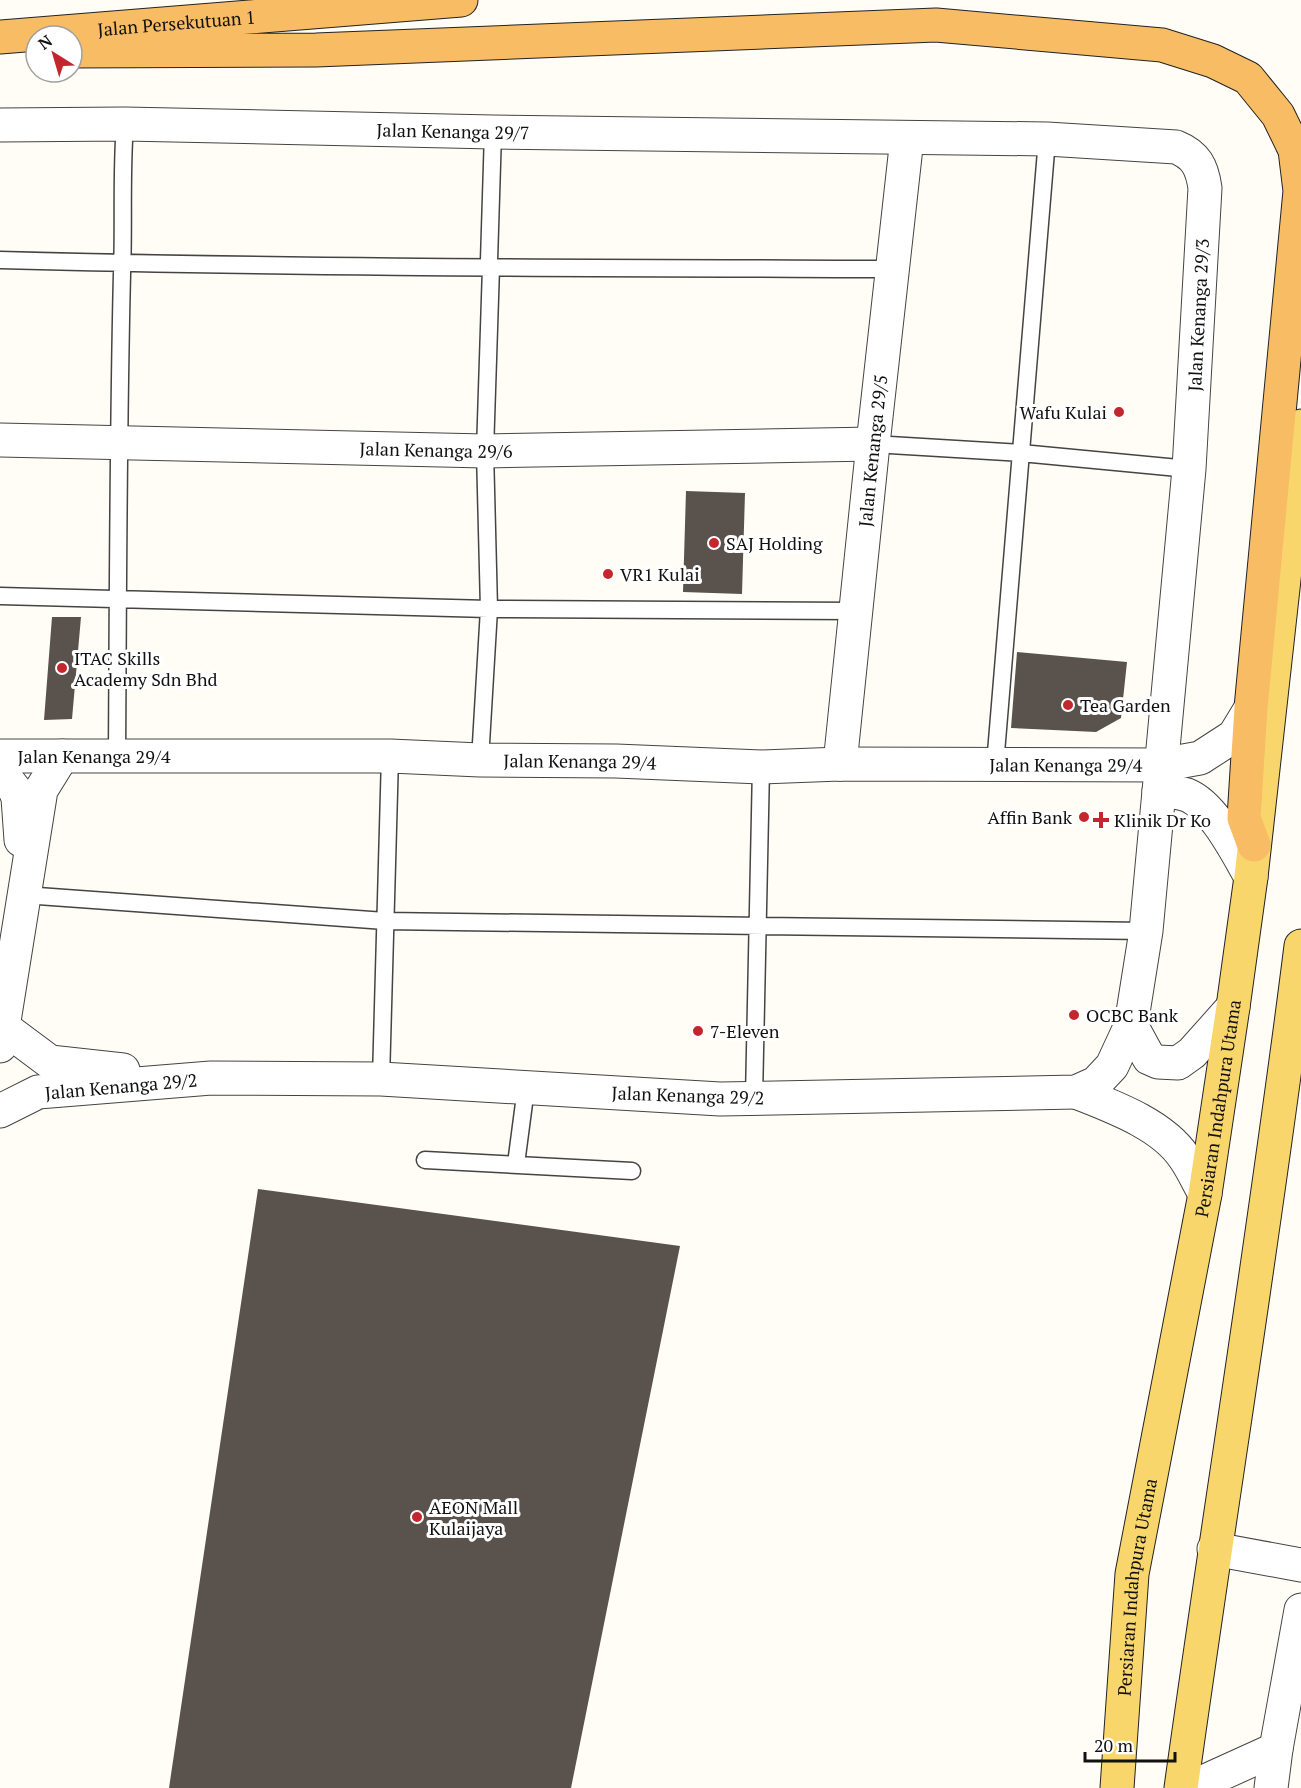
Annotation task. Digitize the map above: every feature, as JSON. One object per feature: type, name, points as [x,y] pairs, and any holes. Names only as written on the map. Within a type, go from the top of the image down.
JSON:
[{"type":"highway","name":"Jalan Persekutuan 1","points":[[0,37],[461,0]]},
{"type":"highway","points":[[84,51],[315,50],[936,25],[1162,45],[1213,61],[1248,78],[1278,115],[1295,150],[1300,191],[1251,708],[1244,818],[1254,845]]},
{"type":"highway","points":[[0,51],[24,51]]},
{"type":"main road","name":"Persiaran Indahpura Utama","points":[[1117,1788],[1132,1574],[1204,1194],[1233,1007],[1251,877],[1301,426]]},
{"type":"main road","points":[[1181,1788],[1214,1549],[1273,1168],[1301,946]]},
{"type":"street","name":"Jalan Kenanga 29/7","points":[[0,125],[125,124],[907,138]]},
{"type":"street","name":"Jalan Kenanga 29/3","points":[[907,138],[1047,139],[1176,147],[1187,152],[1197,161],[1203,174],[1205,188],[1189,469],[1146,932]]},
{"type":"street","name":"Jalan Kenanga 29/5","points":[[840,764],[907,138]]},
{"type":"street","name":"Jalan Kenanga 29/6","points":[[0,440],[485,451],[873,444]]},
{"type":"street","points":[[1160,778],[1200,758],[1234,736],[1251,708]]},
{"type":"street","name":"Jalan Kenanga 29/4","points":[[0,756],[390,756],[761,767],[840,764],[995,765],[1160,778]]},
{"type":"street","points":[[2,1036],[41,790],[62,756]]},
{"type":"street","points":[[0,771],[15,790],[18,798],[24,895]]},
{"type":"street","points":[[1160,778],[1188,795],[1208,811],[1227,836],[1251,877]]},
{"type":"street","name":"Jalan Kenanga 29/2","points":[[0,1111],[38,1092],[211,1078],[381,1079],[720,1099],[1076,1092],[1096,1083],[1112,1066],[1131,1025],[1146,932]]},
{"type":"street","points":[[1131,1025],[1149,1058],[1158,1062],[1178,1063],[1192,1053],[1233,1007]]},
{"type":"street","name":"Jalan Kenanga 29/2","points":[[2,1036],[50,1062],[211,1078]]},
{"type":"street","points":[[1076,1092],[1122,1110],[1166,1137],[1184,1156],[1204,1194]]},
{"type":"street","points":[[1214,1549],[1301,1565]]},
{"type":"street","points":[[1271,1788],[1300,1615]]},
{"type":"street","points":[[1190,1788],[1276,1749]]},
{"type":"lane","points":[[117,757],[122,169],[125,124]]},
{"type":"lane","points":[[480,760],[489,609],[485,451],[493,132]]},
{"type":"lane","points":[[995,765],[1047,139]]},
{"type":"lane","points":[[0,260],[491,267],[892,269]]},
{"type":"lane","points":[[873,444],[1021,453],[1189,469]]},
{"type":"lane","points":[[0,596],[489,609],[856,611]]},
{"type":"lane","points":[[381,1079],[390,756]]},
{"type":"lane","points":[[754,1098],[761,767]]},
{"type":"lane","points":[[24,895],[385,921],[1146,932]]},
{"type":"lane","points":[[516,1164],[526,1088]]},
{"type":"lane","points":[[425,1160],[632,1171]]},
{"type":"building","name":"SAJ Holding","points":[[686,491],[745,493],[742,594],[683,592]]},
{"type":"building","name":"ITAC Skills Academy Sdn Bhd","points":[[52,617],[81,617],[72,719],[44,720]]},
{"type":"building","points":[[1017,652],[1127,662],[1121,718],[1096,732],[1011,728]]},
{"type":"building","name":"AEON Mall Kulaijaya","points":[[258,1189],[680,1246],[571,1788],[169,1788]]},
{"type":"place","name":"Wafu Kulai","points":[[1119,412]]},
{"type":"place","name":"SAJ Holding","points":[[714,543]]},
{"type":"place","name":"VR1 Kulai","points":[[608,574]]},
{"type":"place","name":"ITAC Skills Academy Sdn Bhd","points":[[62,668]]},
{"type":"place","name":"Tea Garden","points":[[1068,705]]},
{"type":"place","name":"Affin Bank","points":[[1084,817]]},
{"type":"place","name":"Klinik Dr Ko","points":[[1101,820]]},
{"type":"place","name":"OCBC Bank","points":[[1074,1015]]},
{"type":"place","name":"7-Eleven","points":[[698,1031]]},
{"type":"place","name":"AEON Mall Kulaijaya","points":[[417,1517]]}]
